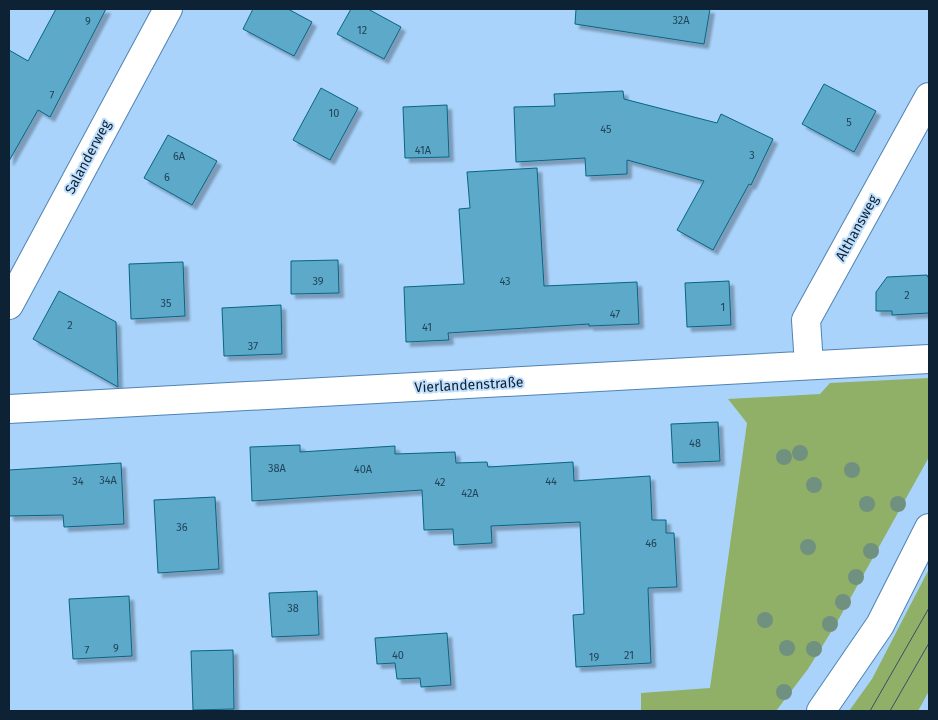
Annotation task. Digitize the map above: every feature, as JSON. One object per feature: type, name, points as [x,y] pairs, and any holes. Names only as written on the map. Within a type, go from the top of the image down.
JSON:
[{"type":"street","name":"Salanderweg","points":[[9,305],[168,9]]},
{"type":"street","name":"Althansweg","points":[[809,365],[806,320],[929,97]]},
{"type":"street","name":"Vierlandenstraße","points":[[9,409],[929,359]]},
{"type":"street","points":[[821,711],[880,625],[929,528]]},
{"type":"green space","points":[[929,378],[929,457],[836,624],[808,669],[776,711],[641,711],[641,693],[710,688],[747,423],[728,399],[820,394],[830,383]]},
{"type":"green space","points":[[929,569],[929,691],[918,711],[849,711],[872,679]]},
{"type":"building","points":[[56,9],[106,9],[50,117],[38,110],[9,161],[9,50],[28,61]]},
{"type":"building","points":[[253,9],[288,9],[312,22],[294,56],[243,29]]},
{"type":"building","points":[[351,9],[368,9],[401,27],[384,59],[337,34]]},
{"type":"building","points":[[576,9],[710,9],[704,44],[575,24]]},
{"type":"building","points":[[824,84],[876,111],[854,152],[802,124]]},
{"type":"building","points":[[321,88],[358,108],[330,160],[293,140]]},
{"type":"building","points":[[623,91],[624,99],[717,123],[721,114],[773,139],[751,185],[749,184],[713,250],[677,230],[704,181],[627,160],[627,174],[586,176],[585,158],[516,162],[514,107],[555,106],[554,94]]},
{"type":"building","points":[[447,105],[449,157],[405,158],[403,107]]},
{"type":"building","points":[[168,135],[217,161],[192,205],[144,178]]},
{"type":"building","points":[[537,168],[544,286],[637,282],[639,324],[589,326],[589,324],[448,333],[449,340],[406,342],[404,287],[464,284],[459,209],[470,208],[467,172]]},
{"type":"building","points":[[338,260],[339,293],[291,294],[291,261]]},
{"type":"building","points":[[183,262],[185,316],[131,319],[129,264]]},
{"type":"building","points":[[927,275],[929,279],[929,313],[892,315],[892,311],[876,311],[876,292],[887,277]]},
{"type":"building","points":[[729,281],[731,325],[687,327],[685,283]]},
{"type":"building","points":[[59,291],[116,322],[118,387],[33,339]]},
{"type":"building","points":[[281,305],[282,354],[224,356],[222,308]]},
{"type":"building","points":[[718,422],[720,461],[673,463],[671,424]]},
{"type":"building","points":[[300,445],[300,452],[395,446],[395,454],[455,452],[456,463],[487,462],[488,467],[573,462],[574,481],[650,476],[652,520],[666,520],[666,533],[674,533],[677,587],[648,588],[651,663],[576,667],[573,615],[584,614],[580,522],[491,526],[492,543],[454,545],[453,529],[424,530],[422,490],[252,501],[250,447]]},
{"type":"building","points":[[121,463],[124,524],[64,527],[63,515],[9,516],[9,470]]},
{"type":"building","points":[[215,497],[219,569],[158,573],[154,500]]},
{"type":"building","points":[[317,591],[319,635],[272,637],[269,593]]},
{"type":"building","points":[[129,596],[132,656],[73,659],[69,599]]},
{"type":"building","points":[[447,633],[451,685],[421,687],[420,678],[397,679],[395,663],[377,664],[375,638]]},
{"type":"building","points":[[233,650],[234,709],[193,710],[191,651]]},
{"type":"tram line","points":[[870,711],[929,608]]},
{"type":"tram line","points":[[890,711],[929,643]]}]
